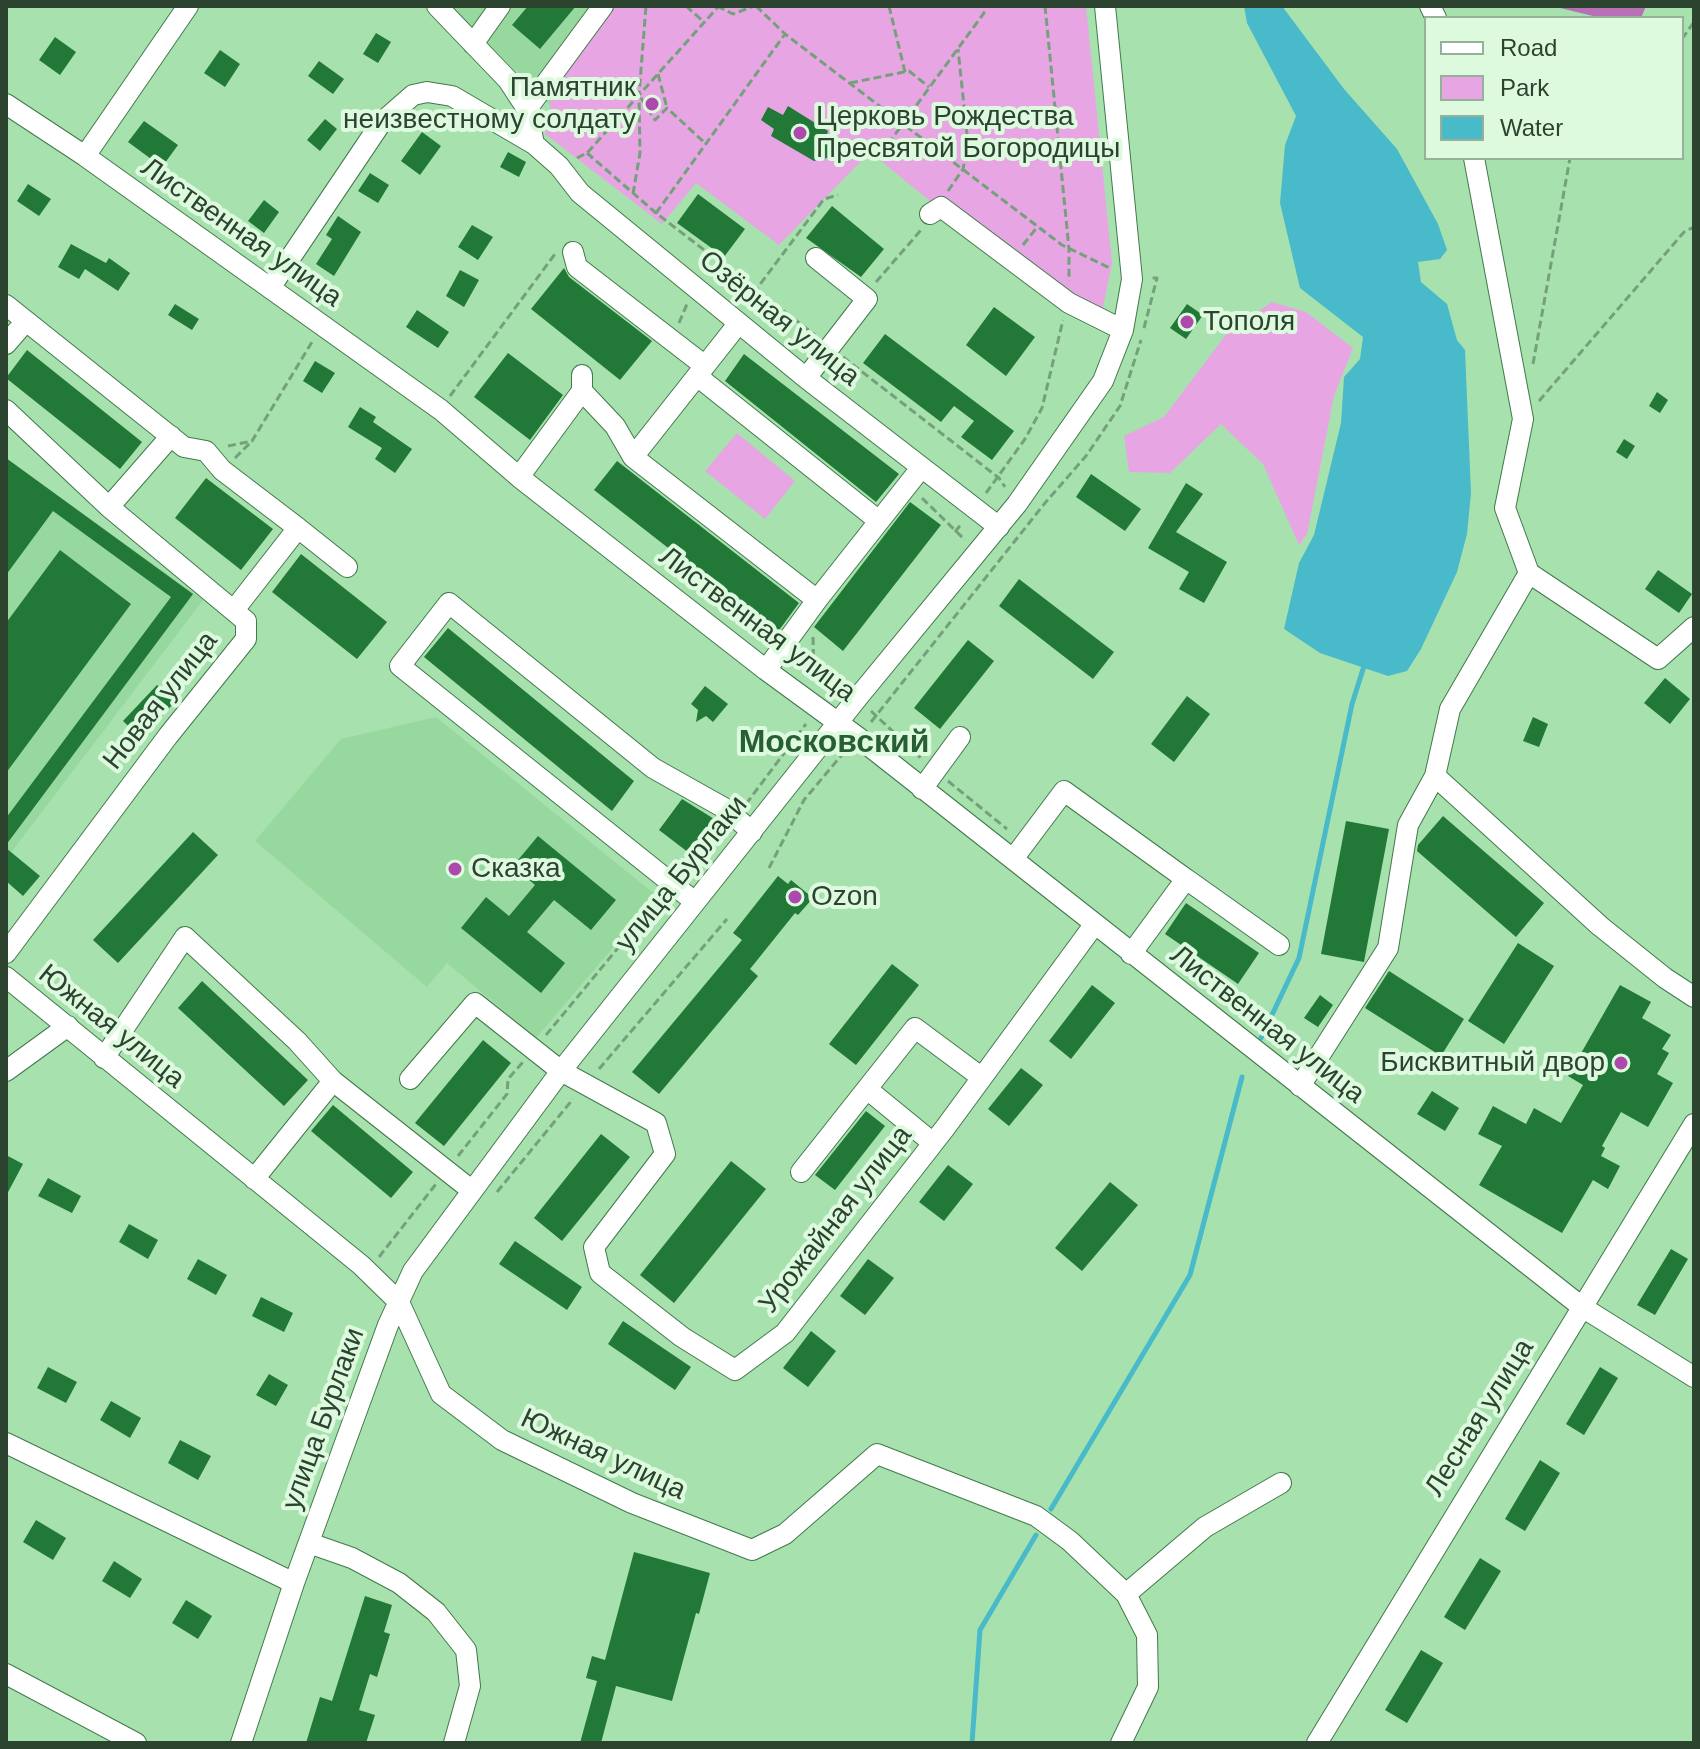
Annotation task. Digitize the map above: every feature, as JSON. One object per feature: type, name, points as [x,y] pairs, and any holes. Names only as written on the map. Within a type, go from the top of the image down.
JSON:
[{"type":"street","points":[[85,156],[188,6]]},
{"type":"street","points":[[437,6],[508,80],[527,109],[534,144]]},
{"type":"street","points":[[473,44],[500,6]]},
{"type":"street","points":[[527,109],[566,51],[603,6]]},
{"type":"street","name":"улица Бурлаки","points":[[241,1743],[294,1583],[413,1271],[470,1189],[561,1071],[838,723],[999,527],[1095,394],[1123,330],[1132,279],[1105,6]]},
{"type":"street","name":"Озёрная улица","points":[[270,288],[381,123],[413,95],[427,92],[452,96],[534,144],[559,166],[580,193],[806,378],[915,476],[999,527]]},
{"type":"street","name":"Лиственная улица","points":[[6,104],[85,156],[441,410],[519,477],[766,670],[859,738],[1582,1307],[1694,1377]]},
{"type":"street","points":[[1474,160],[1523,419],[1505,508],[1529,573],[1658,659],[1694,627]]},
{"type":"street","points":[[935,211],[1012,260],[1069,303],[1123,330]]},
{"type":"street","points":[[568,248],[577,267],[673,342],[701,371],[879,521]]},
{"type":"street","points":[[806,378],[867,299],[816,258]]},
{"type":"street","points":[[6,305],[184,447],[206,451],[222,470],[347,567]]},
{"type":"street","points":[[6,344],[26,321]]},
{"type":"street","points":[[633,457],[738,324]]},
{"type":"street","points":[[519,477],[582,383],[615,426],[633,457],[812,607]]},
{"type":"street","name":"Новая улица","points":[[6,410],[109,507],[246,621],[246,639],[168,736],[6,953]]},
{"type":"street","points":[[109,507],[171,436]]},
{"type":"street","points":[[766,670],[915,476]]},
{"type":"street","points":[[234,610],[298,528]]},
{"type":"street","points":[[1300,1086],[1388,948],[1408,825],[1435,776],[1450,709],[1529,573]]},
{"type":"street","points":[[695,902],[400,666],[449,603],[653,768],[736,817],[752,832]]},
{"type":"street","points":[[922,789],[960,737]]},
{"type":"street","points":[[1435,776],[1600,926],[1694,997]]},
{"type":"street","points":[[1013,859],[1064,791],[1279,945]]},
{"type":"street","points":[[1131,954],[1186,879]]},
{"type":"street","name":"Урожайная улица","points":[[410,1079],[475,1003],[561,1071],[656,1123],[665,1154],[594,1247],[600,1273],[682,1337],[735,1370],[785,1333],[933,1143],[1094,925]]},
{"type":"street","points":[[104,1058],[185,937],[297,1041],[333,1081],[470,1189]]},
{"type":"street","name":"Южная улица","points":[[10,985],[68,1026],[361,1265],[399,1302],[441,1394],[502,1440],[693,1529],[752,1550],[785,1534],[877,1454],[1036,1516],[1070,1541],[1126,1594],[1147,1635],[1148,1687],[1121,1743]]},
{"type":"street","points":[[6,1071],[68,1026]]},
{"type":"street","points":[[801,1172],[915,1028],[981,1077]]},
{"type":"street","points":[[254,1179],[333,1081]]},
{"type":"street","points":[[867,1089],[933,1143]]},
{"type":"street","name":"Лесная улица","points":[[1317,1743],[1694,1124]]},
{"type":"street","points":[[6,1443],[294,1583]]},
{"type":"street","points":[[1126,1594],[1205,1527],[1281,1483]]},
{"type":"street","points":[[309,1543],[352,1558],[399,1583],[436,1612],[466,1650],[470,1686],[454,1743]]},
{"type":"street","points":[[6,1674],[136,1743]]},
{"type":"path","points":[[633,194],[640,153],[639,95],[646,6]]},
{"type":"path","points":[[686,6],[704,22]]},
{"type":"path","points":[[559,166],[587,153],[718,6],[733,14],[755,6],[785,34],[1069,249],[1132,279],[1157,278],[1131,379],[1120,406],[1086,456],[859,738],[836,760],[804,800],[769,868]]},
{"type":"path","points":[[889,6],[905,72]]},
{"type":"path","points":[[888,144],[986,6]]},
{"type":"path","points":[[587,153],[656,213],[755,291],[830,344],[999,478],[1042,408],[1069,303],[1069,249],[1045,6]]},
{"type":"path","points":[[656,213],[785,34]]},
{"type":"path","points":[[864,296],[935,211],[963,169],[968,144],[958,49]]},
{"type":"path","points":[[850,83],[905,72],[929,87]]},
{"type":"path","points":[[658,74],[667,108],[707,145]]},
{"type":"path","points":[[639,95],[655,120],[667,108]]},
{"type":"path","points":[[1532,373],[1570,160]]},
{"type":"path","points":[[755,291],[824,199],[838,195]]},
{"type":"path","points":[[1012,260],[1038,226]]},
{"type":"path","points":[[1523,419],[1684,232],[1694,227]]},
{"type":"path","points":[[441,410],[568,248]]},
{"type":"path","points":[[673,342],[696,287]]},
{"type":"path","points":[[206,451],[252,441],[322,325]]},
{"type":"path","points":[[915,476],[952,530],[997,565]]},
{"type":"path","points":[[508,1079],[671,883],[688,877],[805,725],[812,704],[815,645],[812,607]]},
{"type":"path","points":[[497,1192],[727,919]]},
{"type":"shaded area","points":[[451,6],[645,6],[555,110]]},
{"type":"shaded area","points":[[1552,6],[1646,6],[1642,16],[1593,16]]},
{"type":"shaded area","points":[[6,458],[203,600],[6,859]]},
{"type":"shaded area","name":"Сказка","points":[[436,717],[657,896],[536,1038],[447,963],[427,987],[255,841],[341,739]]},
{"type":"green space","points":[[615,6],[1086,6],[1112,263],[1101,317],[940,209],[870,152],[779,245],[696,183],[662,224],[545,134],[555,78]]},
{"type":"green space","points":[[1272,302],[1306,312],[1353,348],[1334,396],[1307,534],[1299,545],[1263,464],[1221,424],[1170,473],[1129,472],[1124,436],[1164,417],[1228,332]]},
{"type":"green space","points":[[737,433],[795,481],[765,519],[705,471]]},
{"type":"water","points":[[1244,6],[1282,6],[1344,89],[1397,149],[1438,224],[1447,250],[1440,259],[1418,262],[1421,282],[1447,304],[1457,340],[1465,350],[1471,493],[1467,534],[1457,572],[1421,649],[1407,671],[1388,676],[1320,653],[1284,629],[1299,563],[1314,535],[1341,423],[1344,377],[1360,359],[1363,337],[1300,288],[1280,203],[1285,145],[1296,116],[1247,23]]},
{"type":"building","points":[[528,6],[576,6],[540,49],[512,25]]},
{"type":"building","points":[[376,33],[391,42],[378,63],[363,54]]},
{"type":"building","points":[[55,37],[76,52],[60,75],[39,60]]},
{"type":"building","points":[[220,50],[240,64],[225,87],[204,73]]},
{"type":"building","points":[[319,61],[344,79],[333,94],[308,76]]},
{"type":"building","name":"Церковь Рождества Пресвятой Богородицы","points":[[788,106],[828,131],[826,138],[835,149],[831,157],[814,161],[771,136],[774,129],[761,120],[768,107],[783,115]]},
{"type":"building","points":[[325,119],[337,129],[320,151],[307,140]]},
{"type":"building","points":[[144,121],[178,145],[162,167],[128,142]]},
{"type":"building","points":[[422,132],[441,146],[420,175],[401,161]]},
{"type":"building","points":[[508,152],[526,162],[519,177],[500,167]]},
{"type":"building","points":[[370,173],[389,185],[378,203],[358,191]]},
{"type":"building","points":[[28,184],[51,199],[39,216],[17,201]]},
{"type":"building","points":[[698,194],[745,229],[724,257],[677,223]]},
{"type":"building","points":[[264,200],[279,212],[264,233],[248,221]]},
{"type":"building","points":[[832,206],[884,249],[861,277],[806,238]]},
{"type":"building","points":[[338,216],[361,232],[334,276],[316,264],[332,239],[326,235]]},
{"type":"building","points":[[472,225],[493,237],[478,260],[458,247]]},
{"type":"building","points":[[71,244],[106,263],[109,258],[130,273],[118,291],[85,269],[79,279],[58,267]]},
{"type":"building","points":[[564,268],[569,277],[652,341],[620,380],[531,309]]},
{"type":"building","points":[[460,270],[479,280],[464,307],[446,296]]},
{"type":"building","points":[[175,304],[199,319],[192,330],[168,315]]},
{"type":"building","name":"Тополя","points":[[1187,304],[1203,315],[1186,339],[1170,328]]},
{"type":"building","points":[[994,307],[1035,337],[1006,376],[966,345]]},
{"type":"building","points":[[417,310],[449,332],[438,348],[406,327]]},
{"type":"building","points":[[885,334],[1014,431],[992,460],[961,437],[974,421],[954,406],[941,422],[863,363]]},
{"type":"building","points":[[27,350],[142,442],[120,469],[6,378]]},
{"type":"building","points":[[508,353],[563,395],[530,440],[474,397]]},
{"type":"building","points":[[744,354],[899,474],[876,502],[725,381]]},
{"type":"building","points":[[315,361],[335,373],[322,393],[303,381]]},
{"type":"building","points":[[1657,392],[1668,400],[1660,413],[1649,406]]},
{"type":"building","points":[[360,407],[376,417],[373,422],[412,449],[395,473],[375,459],[382,448],[348,427]]},
{"type":"building","points":[[1624,439],[1635,446],[1627,459],[1616,452]]},
{"type":"building","points":[[6,458],[193,594],[6,845],[6,818],[171,597],[53,511],[6,575]]},
{"type":"building","points":[[617,461],[799,603],[777,633],[594,490]]},
{"type":"building","points":[[1091,474],[1141,509],[1125,531],[1076,497]]},
{"type":"building","points":[[206,478],[273,529],[241,570],[175,518]]},
{"type":"building","points":[[1186,483],[1203,494],[1176,532],[1227,562],[1204,603],[1179,589],[1189,572],[1148,548]]},
{"type":"building","points":[[910,502],[941,525],[843,651],[814,627]]},
{"type":"building","points":[[60,550],[131,604],[6,773],[6,623]]},
{"type":"building","points":[[301,554],[387,622],[357,659],[272,592]]},
{"type":"building","points":[[1658,570],[1692,594],[1679,613],[1645,589]]},
{"type":"building","points":[[1019,579],[1114,652],[1093,679],[999,606]]},
{"type":"building","points":[[448,628],[634,781],[612,811],[424,657]]},
{"type":"building","points":[[968,640],[994,661],[940,729],[914,708]]},
{"type":"building","points":[[1665,678],[1690,699],[1670,724],[1644,703]]},
{"type":"building","points":[[157,685],[175,702],[141,738],[123,721]]},
{"type":"building","points":[[705,686],[728,704],[713,722],[706,716],[696,722],[698,710],[691,704]]},
{"type":"building","points":[[1187,696],[1210,714],[1174,762],[1151,744]]},
{"type":"building","points":[[1533,717],[1548,724],[1539,747],[1523,741]]},
{"type":"building","points":[[682,799],[719,822],[693,856],[659,830]]},
{"type":"building","points":[[1443,816],[1544,903],[1516,937],[1417,851],[1418,845]]},
{"type":"building","points":[[1346,821],[1389,829],[1364,962],[1321,954]]},
{"type":"building","points":[[193,832],[218,855],[118,963],[93,940]]},
{"type":"building","points":[[538,836],[616,900],[591,930],[554,900],[527,932],[565,963],[541,993],[461,928],[486,897],[509,916],[535,885],[513,866]]},
{"type":"building","points":[[6,848],[40,876],[23,896],[6,881]]},
{"type":"building","points":[[778,876],[788,884],[791,880],[813,898],[798,915],[795,913],[750,969],[758,976],[659,1094],[632,1072],[742,940],[733,933]]},
{"type":"building","points":[[1186,903],[1259,953],[1238,984],[1165,934]]},
{"type":"building","points":[[1518,943],[1554,966],[1504,1044],[1468,1021]]},
{"type":"building","points":[[892,964],[919,985],[856,1065],[829,1044]]},
{"type":"building","points":[[1389,971],[1464,1019],[1441,1056],[1365,1008]]},
{"type":"building","points":[[202,981],[308,1080],[284,1106],[178,1008]]},
{"type":"building","points":[[1092,985],[1115,1003],[1071,1059],[1049,1041]]},
{"type":"building","points":[[1620,985],[1651,1002],[1642,1018],[1671,1035],[1662,1049],[1669,1053],[1657,1074],[1673,1083],[1648,1127],[1621,1112],[1602,1146],[1605,1148],[1601,1156],[1620,1166],[1608,1189],[1593,1180],[1562,1233],[1479,1185],[1502,1146],[1478,1134],[1493,1106],[1526,1124],[1534,1108],[1561,1123],[1583,1085],[1568,1076]]},
{"type":"building","points":[[1320,995],[1333,1005],[1318,1027],[1304,1018]]},
{"type":"building","points":[[483,1040],[511,1063],[444,1146],[415,1123]]},
{"type":"building","points":[[1021,1068],[1043,1085],[1009,1126],[988,1109]]},
{"type":"building","points":[[1432,1091],[1459,1108],[1445,1131],[1417,1114]]},
{"type":"building","points":[[333,1105],[413,1172],[391,1198],[311,1131]]},
{"type":"building","points":[[866,1111],[885,1126],[835,1190],[815,1175]]},
{"type":"building","points":[[601,1134],[630,1157],[562,1241],[534,1218]]},
{"type":"building","points":[[6,1155],[23,1164],[6,1196]]},
{"type":"building","points":[[731,1161],[766,1189],[674,1303],[640,1275]]},
{"type":"building","points":[[948,1165],[973,1184],[944,1221],[919,1202]]},
{"type":"building","points":[[48,1178],[81,1196],[72,1213],[38,1196]]},
{"type":"building","points":[[1110,1182],[1138,1205],[1082,1271],[1055,1248]]},
{"type":"building","points":[[129,1224],[158,1240],[148,1259],[119,1242]]},
{"type":"building","points":[[515,1241],[582,1287],[567,1310],[499,1264]]},
{"type":"building","points":[[1671,1249],[1688,1259],[1655,1315],[1637,1305]]},
{"type":"building","points":[[198,1259],[227,1275],[216,1295],[187,1279]]},
{"type":"building","points":[[868,1259],[894,1278],[865,1315],[840,1296]]},
{"type":"building","points":[[261,1297],[293,1313],[284,1332],[252,1316]]},
{"type":"building","points":[[623,1321],[691,1367],[675,1390],[608,1344]]},
{"type":"building","points":[[811,1331],[836,1351],[808,1387],[783,1368]]},
{"type":"building","points":[[48,1367],[77,1382],[66,1403],[37,1388]]},
{"type":"building","points":[[1600,1367],[1618,1378],[1584,1435],[1566,1424]]},
{"type":"building","points":[[269,1374],[288,1385],[276,1406],[256,1395]]},
{"type":"building","points":[[111,1401],[141,1418],[130,1438],[100,1420]]},
{"type":"building","points":[[180,1440],[211,1456],[198,1480],[168,1463]]},
{"type":"building","points":[[1540,1460],[1560,1473],[1525,1531],[1505,1519]]},
{"type":"building","points":[[36,1520],[66,1538],[53,1560],[23,1542]]},
{"type":"building","points":[[634,1552],[710,1573],[699,1614],[696,1613],[672,1701],[616,1686],[601,1743],[580,1743],[597,1681],[586,1678],[592,1656],[605,1660]]},
{"type":"building","points":[[1480,1558],[1501,1571],[1465,1630],[1444,1617]]},
{"type":"building","points":[[114,1561],[142,1579],[130,1598],[102,1581]]},
{"type":"building","points":[[365,1596],[392,1605],[384,1632],[390,1634],[377,1677],[370,1674],[359,1710],[375,1715],[366,1743],[306,1743],[320,1697],[332,1701]]},
{"type":"building","points":[[186,1600],[212,1616],[198,1639],[172,1623]]},
{"type":"building","points":[[1421,1650],[1443,1663],[1407,1723],[1385,1710]]},
{"type":"waterway","points":[[1261,1038],[1299,958],[1352,704],[1365,663]]},
{"type":"waterway","points":[[1051,1509],[1190,1275],[1242,1077]]},
{"type":"waterway","points":[[972,1743],[980,1630],[1036,1535]]},
{"type":"place","name":"Памятник неизвестному солдату","points":[[652,104]]},
{"type":"place","name":"Церковь Рождества Пресвятой Богородицы","points":[[800,133]]},
{"type":"place","name":"Тополя","points":[[1187,322]]},
{"type":"place","name":"Сказка","points":[[455,869]]},
{"type":"place","name":"Ozon","points":[[795,897]]},
{"type":"place","name":"Бисквитный двор","points":[[1621,1063]]},
{"type":"district","name":"Московский","points":[[834,743]]}]
